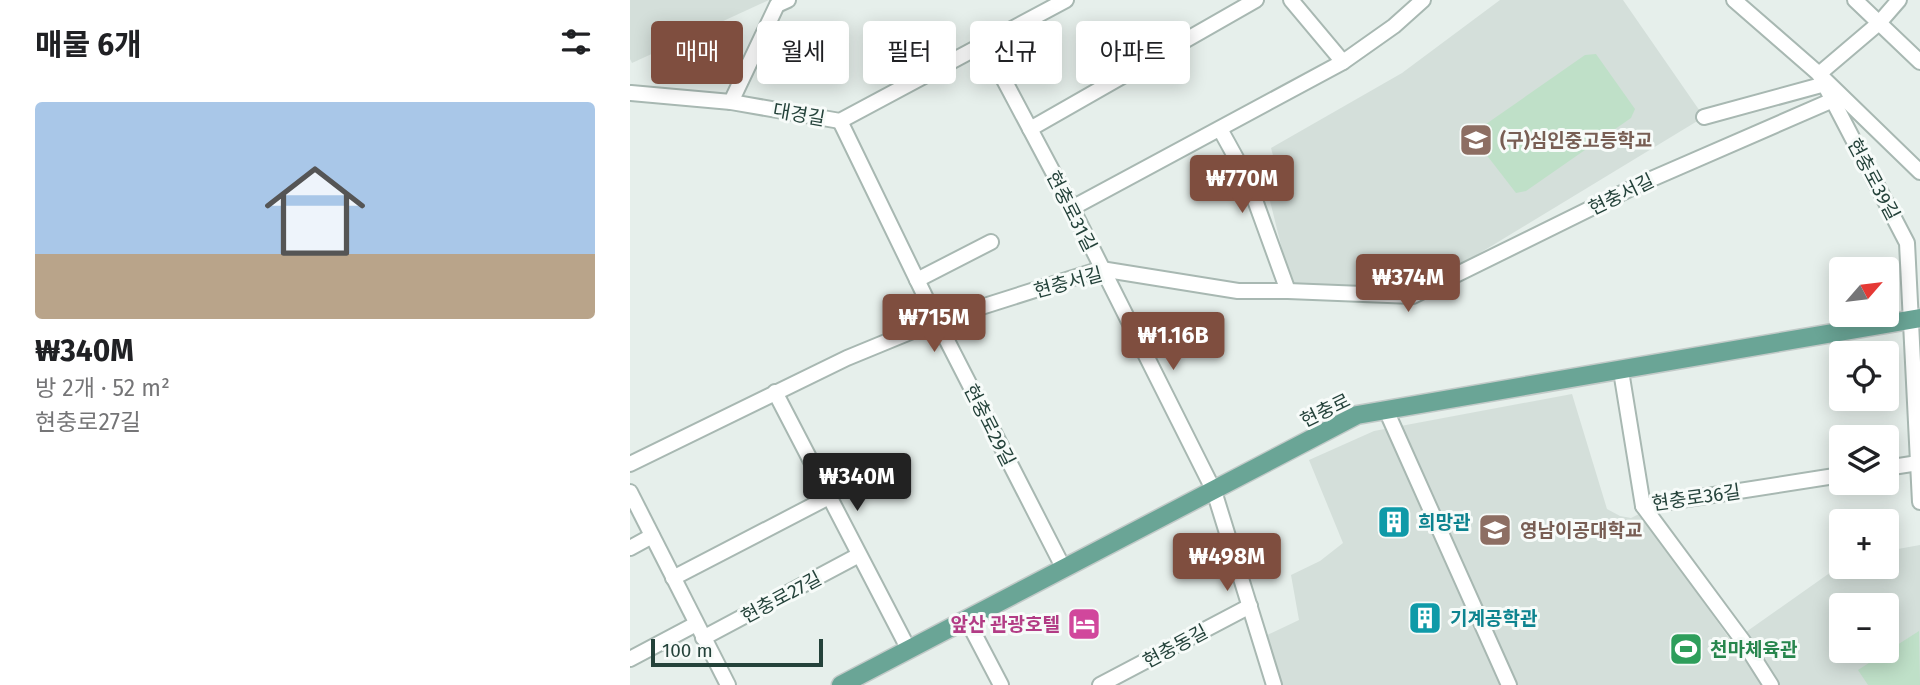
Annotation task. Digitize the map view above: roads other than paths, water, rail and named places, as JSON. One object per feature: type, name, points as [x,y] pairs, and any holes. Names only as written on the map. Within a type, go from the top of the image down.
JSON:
[{"type":"main road","name":"현충로","points":[[841,685],[1357,415],[1915,318]]},
{"type":"street","points":[[732,102],[777,5],[788,0]]},
{"type":"street","name":"대경길","points":[[1027,21],[1066,0]]},
{"type":"street","points":[[1030,129],[1256,0]]},
{"type":"street","points":[[1291,0],[1343,62]]},
{"type":"street","points":[[1072,208],[1343,62],[1394,26],[1423,0]]},
{"type":"street","name":"현충로39길","points":[[1734,0],[1920,172]]},
{"type":"street","points":[[1855,0],[1920,62]]},
{"type":"street","points":[[1704,117],[1822,79],[1899,0]]},
{"type":"street","name":"대경길","points":[[630,94],[732,102],[840,121],[970,52]]},
{"type":"street","name":"현충로39길","points":[[1822,79],[1914,243],[1920,502]]},
{"type":"street","name":"현충로31길","points":[[1006,84],[1072,208],[1214,491],[1274,685]]},
{"type":"street","name":"현충서길","points":[[630,464],[847,358],[937,321],[1101,269],[1238,291],[1413,296],[1640,184],[1833,100]]},
{"type":"street","name":"현충로29길","points":[[840,121],[937,321],[1064,569]]},
{"type":"street","points":[[1220,129],[1247,178],[1287,291]]},
{"type":"street","points":[[917,280],[991,242]]},
{"type":"street","name":"현충로36길","points":[[1621,371],[1643,506],[1829,477]]},
{"type":"street","points":[[775,392],[909,650]]},
{"type":"street","points":[[1386,410],[1509,685]]},
{"type":"street","points":[[1899,466],[1918,463]]},
{"type":"street","points":[[630,492],[728,685]]},
{"type":"street","points":[[673,578],[829,497]]},
{"type":"street","points":[[1643,506],[1771,685]]},
{"type":"street","points":[[630,548],[652,537]]},
{"type":"street","name":"현충로27길","points":[[630,659],[700,631],[859,555]]},
{"type":"street","name":"현충동길","points":[[1100,685],[1250,606]]},
{"type":"street","points":[[967,620],[1001,685]]},
{"type":"place","name":"(구)심인중고등학교","points":[[1476,140]]},
{"type":"place","name":"희망관","points":[[1394,522]]},
{"type":"place","name":"영남이공대학교","points":[[1495,530]]},
{"type":"place","name":"기계공학관","points":[[1425,618]]},
{"type":"place","name":"앞산 관광호텔","points":[[1084,624]]},
{"type":"place","name":"천마체육관","points":[[1686,649]]}]
